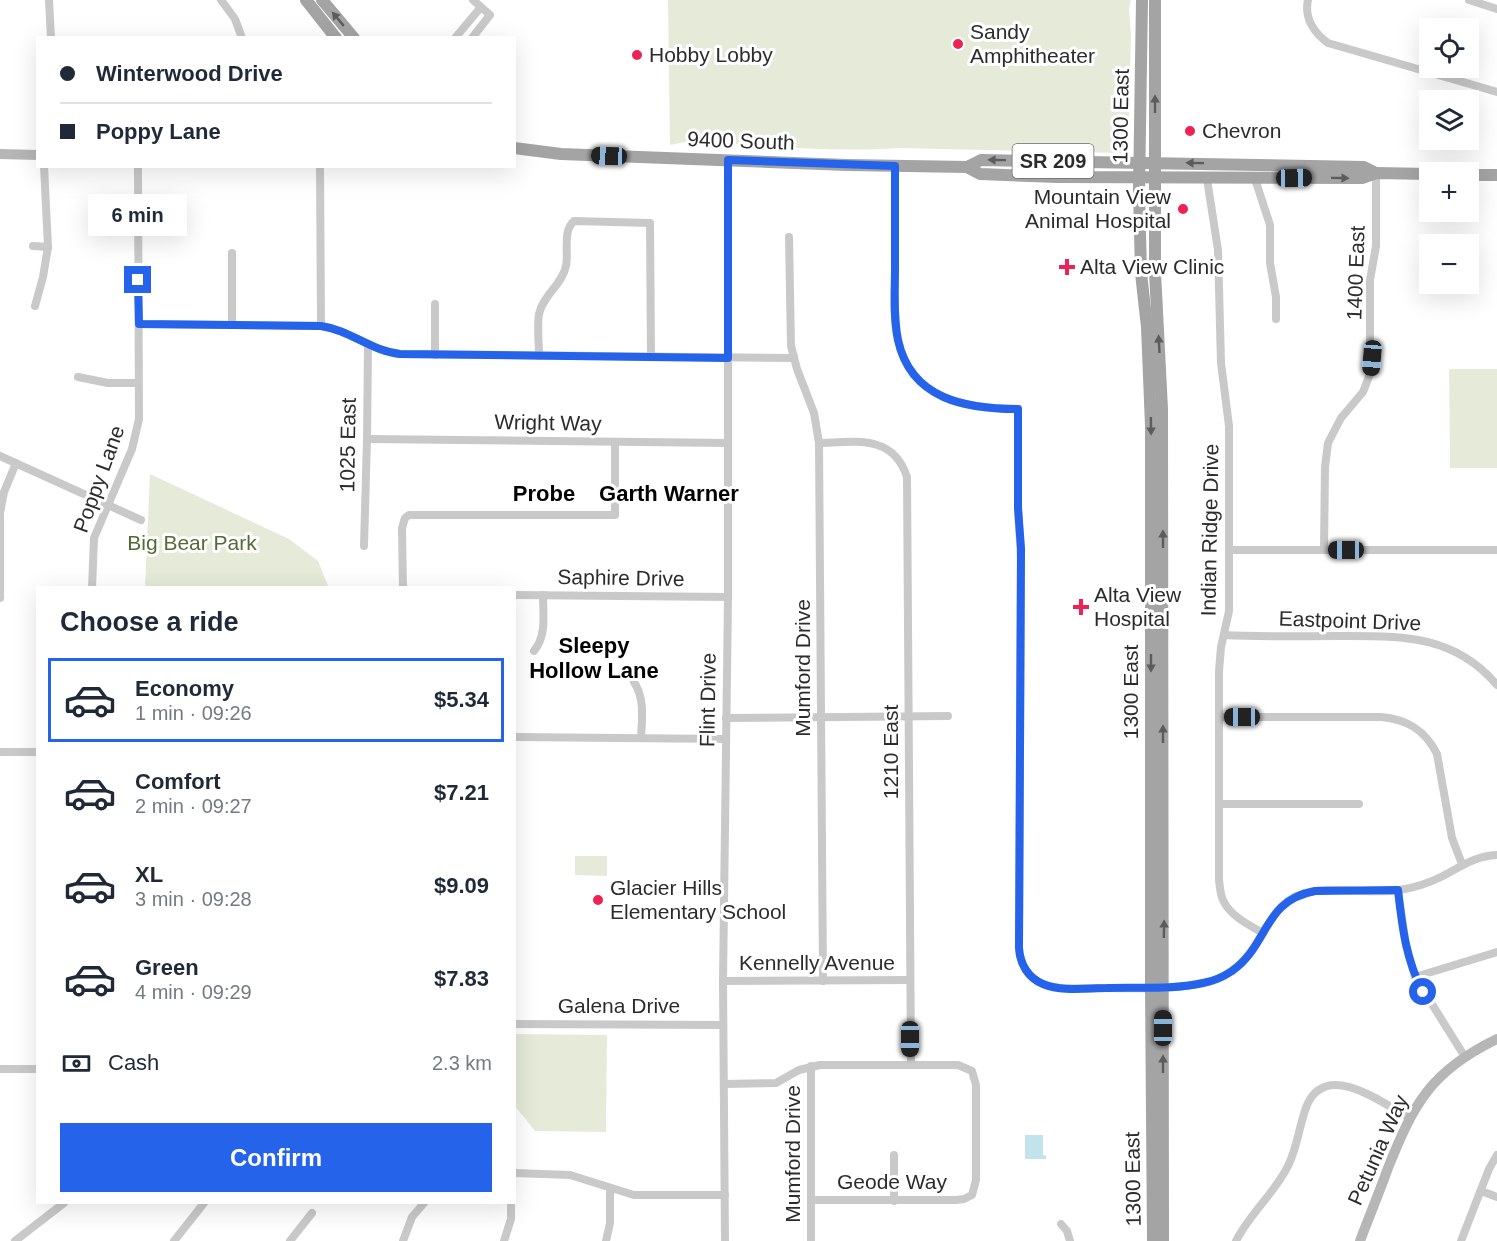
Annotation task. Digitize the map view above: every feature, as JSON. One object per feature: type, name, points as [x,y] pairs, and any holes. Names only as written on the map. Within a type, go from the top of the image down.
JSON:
[{"type":"main road","points":[[306,0],[334,36]]},
{"type":"main road","points":[[322,0],[352,36]]},
{"type":"main road","name":"1300 East","points":[[1142,0],[1141,273],[1147,327],[1151,426],[1157,987],[1163,1241]]},
{"type":"main road","name":"1300 East","points":[[1153,1241],[1162,409],[1155,272],[1155,0]]},
{"type":"main road","name":"9400 South","points":[[516,148],[561,154],[895,166],[967,167],[981,160],[1364,167],[1376,173]]},
{"type":"main road","name":"9400 South","points":[[967,167],[980,174],[1140,179],[1362,178],[1376,173],[1419,174]]},
{"type":"main road","points":[[1479,175],[1497,175]]},
{"type":"street","points":[[49,0],[51,36]]},
{"type":"street","points":[[221,0],[235,19],[241,36]]},
{"type":"street","points":[[473,0],[490,15],[474,36]]},
{"type":"street","points":[[1308,0],[1310,21],[1319,37],[1328,43],[1497,92]]},
{"type":"street","points":[[1469,0],[1497,9]]},
{"type":"street","points":[[457,36],[481,7]]},
{"type":"street","points":[[0,154],[36,155]]},
{"type":"street","name":"Flint Drive","points":[[725,1241],[723,981],[728,597],[728,160]]},
{"type":"street","points":[[895,166],[895,314],[898,343],[905,359],[918,378],[941,397],[977,408],[1018,409],[1018,508],[1021,548],[1020,958],[1031,976],[1052,987],[1157,987],[1198,984],[1220,978],[1233,971],[1248,957],[1281,906],[1289,899],[1315,891],[1398,890],[1429,882],[1462,864],[1483,856],[1497,855]]},
{"type":"street","points":[[35,306],[44,277],[48,247],[44,168]]},
{"type":"street","name":"Poppy Lane","points":[[92,586],[94,538],[135,439],[139,419],[138,168]]},
{"type":"street","points":[[320,168],[321,326]]},
{"type":"street","name":"1400 East","points":[[1324,550],[1325,467],[1328,442],[1341,418],[1363,392],[1370,374],[1371,280],[1376,246],[1376,173]]},
{"type":"street","name":"Indian Ridge Drive","points":[[1208,179],[1218,250],[1221,363],[1229,415],[1229,611],[1220,660],[1219,880],[1222,899],[1229,910],[1263,933]]},
{"type":"street","points":[[1255,179],[1270,225],[1271,273],[1276,297],[1276,320]]},
{"type":"street","points":[[539,356],[539,314],[545,300],[564,272],[567,260],[568,230],[574,221],[650,223],[651,357]]},
{"type":"street","name":"Mumford Drive","points":[[789,237],[790,331],[794,358],[814,413],[819,443],[823,981]]},
{"type":"street","points":[[33,246],[48,247]]},
{"type":"street","points":[[232,253],[232,325]]},
{"type":"street","points":[[435,304],[435,355]]},
{"type":"street","points":[[139,324],[321,326],[343,331],[368,345],[389,353],[794,358]]},
{"type":"street","name":"1025 East","points":[[364,546],[368,345]]},
{"type":"street","points":[[78,377],[108,383],[138,383]]},
{"type":"street","name":"Wright Way","points":[[367,439],[728,443]]},
{"type":"street","points":[[403,586],[402,528],[405,518],[414,514],[615,515],[615,442]]},
{"type":"street","name":"1210 East","points":[[819,443],[872,442],[885,448],[898,459],[907,477],[911,1065]]},
{"type":"street","points":[[0,456],[141,520]]},
{"type":"street","points":[[0,598],[0,513],[4,492],[16,463]]},
{"type":"street","points":[[1229,550],[1497,550]]},
{"type":"street","name":"Saphire Drive","points":[[516,595],[728,597]]},
{"type":"street","points":[[534,651],[543,635],[543,595]]},
{"type":"street","name":"Eastpoint Drive","points":[[1224,636],[1412,638],[1446,647],[1494,674],[1497,685]]},
{"type":"street","points":[[634,682],[642,701],[641,738]]},
{"type":"street","points":[[726,718],[948,716]]},
{"type":"street","points":[[1219,717],[1381,717],[1394,718],[1416,728],[1432,744],[1437,754],[1452,838],[1462,864]]},
{"type":"street","points":[[516,737],[725,739]]},
{"type":"street","points":[[0,752],[36,752]]},
{"type":"street","points":[[1219,804],[1359,804]]},
{"type":"street","points":[[1398,890],[1406,946],[1415,977],[1465,1057]]},
{"type":"street","points":[[1415,977],[1497,952]]},
{"type":"street","name":"Kennelly Avenue","points":[[723,981],[910,980]]},
{"type":"street","name":"Galena Drive","points":[[516,1024],[723,1025]]},
{"type":"street","name":"Petunia Way","points":[[1360,1241],[1409,1118],[1427,1092],[1465,1057],[1497,1039]]},
{"type":"street","points":[[724,1084],[776,1083],[811,1066],[911,1065]]},
{"type":"street","name":"Geode Way","points":[[811,1200],[956,1200],[972,1195],[976,1180],[976,1085],[972,1071],[958,1065],[911,1065]]},
{"type":"street","name":"Mumford Drive","points":[[811,1066],[811,1241]]},
{"type":"street","points":[[0,1069],[36,1069]]},
{"type":"street","points":[[1236,1241],[1251,1215],[1272,1190],[1288,1165],[1308,1103],[1315,1094],[1325,1087],[1348,1086],[1409,1118]]},
{"type":"street","points":[[894,1155],[894,1201]]},
{"type":"street","points":[[1461,1241],[1497,1155]]},
{"type":"street","points":[[516,1173],[570,1175],[634,1194],[725,1196]]},
{"type":"street","points":[[606,1241],[610,1223],[610,1188]]},
{"type":"street","points":[[1481,1191],[1497,1197]]},
{"type":"street","points":[[15,1241],[63,1204]]},
{"type":"street","points":[[177,1240],[203,1204]]},
{"type":"street","points":[[403,1241],[412,1217],[423,1204]]},
{"type":"street","points":[[504,1241],[510,1219],[511,1204]]},
{"type":"street","points":[[290,1241],[312,1213]]},
{"type":"street","points":[[1061,1224],[1070,1241]]},
{"type":"green space","points":[[668,0],[1131,0],[1129,8],[1131,36],[1128,149],[1122,153],[899,148],[819,149],[685,142],[670,145]]},
{"type":"green space","points":[[1449,369],[1497,369],[1497,468],[1450,468]]},
{"type":"green space","name":"Big Bear Park","points":[[150,474],[289,539],[318,561],[328,586],[145,586]]},
{"type":"green space","points":[[575,856],[607,856],[607,876],[575,875]]},
{"type":"green space","points":[[516,1034],[607,1035],[606,1132],[535,1131],[516,1107]]},
{"type":"water","points":[[1025,1135],[1043,1135],[1043,1155],[1046,1159],[1025,1159]]},
{"type":"place","name":"Sandy Amphitheater","points":[[958,44]]},
{"type":"place","name":"Hobby Lobby","points":[[637,55]]},
{"type":"place","name":"Chevron","points":[[1190,131]]},
{"type":"place","name":"Mountain View Animal Hospital","points":[[1183,209]]},
{"type":"place","name":"Alta View Clinic","points":[[1067,267]]},
{"type":"place","name":"Alta View Hospital","points":[[1081,607]]},
{"type":"place","name":"Glacier Hills Elementary School","points":[[598,900]]},
{"type":"district","name":"Probe","points":[[544,493]]},
{"type":"district","name":"Garth Warner","points":[[669,493]]},
{"type":"district","name":"Sleepy Hollow Lane","points":[[594,658]]},
{"type":"route","points":[[138,280],[139,324],[321,326],[343,331],[380,351],[400,354],[728,358],[728,160],[895,166],[895,314],[898,343],[905,359],[918,378],[941,397],[977,408],[1018,409],[1018,520],[1021,548],[1019,948],[1024,968],[1039,982],[1059,988],[1163,987],[1205,983],[1233,971],[1248,957],[1273,916],[1289,899],[1315,891],[1398,890],[1406,946],[1415,977],[1423,992]]}]
